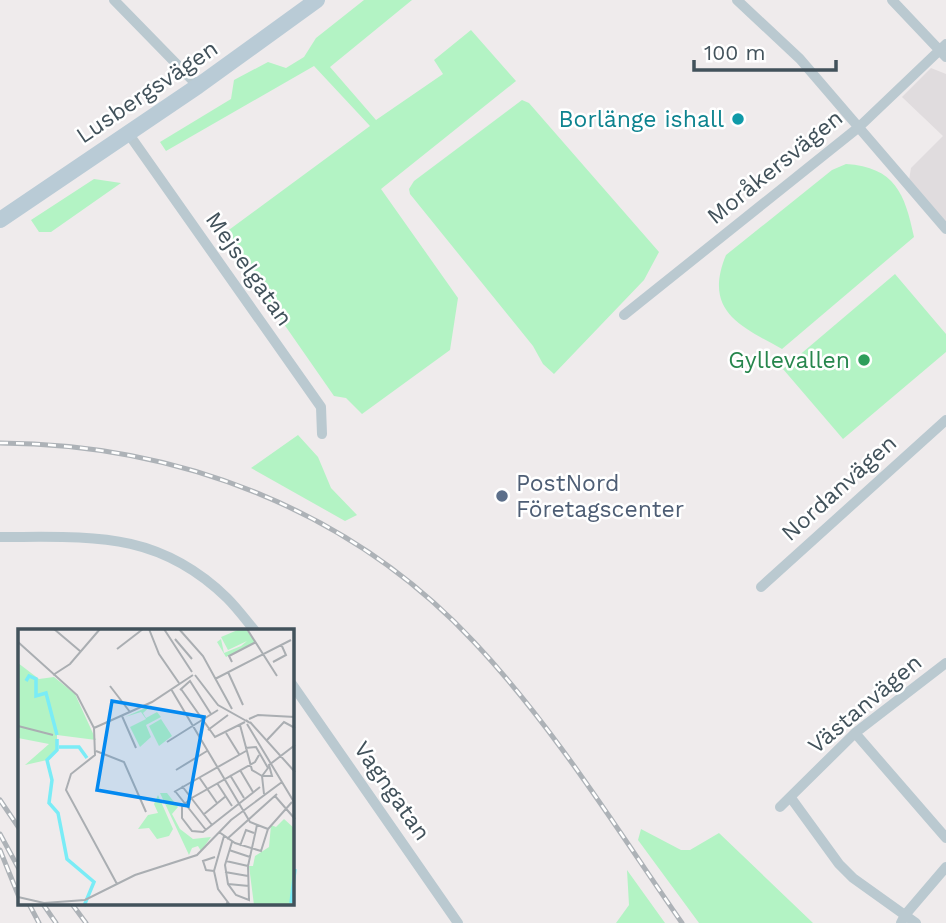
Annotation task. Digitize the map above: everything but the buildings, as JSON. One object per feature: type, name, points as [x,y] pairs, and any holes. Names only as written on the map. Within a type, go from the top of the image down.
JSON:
[{"type":"street","points":[[114,0],[198,86]]},
{"type":"street","name":"Lusbergsvägen","points":[[0,220],[198,86],[317,0]]},
{"type":"street","points":[[737,0],[800,59],[946,229]]},
{"type":"street","points":[[891,0],[944,51]]},
{"type":"street","name":"Moråkersvägen","points":[[624,315],[859,127],[944,51]]},
{"type":"street","name":"Mejselgatan","points":[[128,132],[321,407],[322,434]]},
{"type":"street","name":"Nordanvägen","points":[[761,587],[946,420]]},
{"type":"street","points":[[0,537],[107,539],[152,548],[203,578],[228,598],[253,629]]},
{"type":"street","name":"Västanvägen","points":[[780,807],[855,733],[946,663]]},
{"type":"street","name":"Vagngatan","points":[[294,687],[458,923]]},
{"type":"street","points":[[855,733],[946,838]]},
{"type":"street","points":[[792,798],[838,864],[903,919],[916,923]]},
{"type":"street","points":[[903,919],[946,867]]},
{"type":"shaded area","points":[[931,68],[946,74],[946,222],[909,180],[911,168],[943,136],[902,97]]},
{"type":"green space","points":[[364,0],[412,0],[330,67],[376,120],[443,74],[434,60],[471,30],[516,81],[381,189],[458,298],[450,350],[362,414],[346,398],[334,396],[222,235],[370,126],[314,66],[166,151],[160,142],[231,99],[234,80],[268,62],[286,68],[304,57],[316,38]]},
{"type":"green space","points":[[522,100],[529,103],[659,252],[644,280],[554,374],[543,364],[533,346],[410,194],[409,189],[414,181]]},
{"type":"green space","points":[[846,164],[863,166],[887,177],[901,196],[914,237],[782,349],[740,324],[723,303],[719,290],[720,274],[726,255],[832,170]]},
{"type":"green space","points":[[94,179],[121,183],[51,232],[39,232],[31,220]]},
{"type":"green space","name":"Gyllevallen","points":[[895,274],[946,334],[946,352],[843,439],[783,369]]},
{"type":"green space","points":[[298,435],[318,457],[331,488],[357,515],[345,521],[251,468]]},
{"type":"green space","points":[[641,829],[681,850],[690,850],[719,833],[813,923],[699,923],[638,840]]},
{"type":"green space","points":[[627,870],[665,923],[616,923],[629,905]]},
{"type":"railway","points":[[0,443],[67,446],[132,456],[196,472],[258,493],[317,521],[373,555],[426,596],[474,642],[531,708],[682,923]]},
{"type":"railway","points":[[0,800],[18,827]]},
{"type":"railway","points":[[0,834],[18,867]]},
{"type":"railway","points":[[0,850],[18,895]]},
{"type":"railway","points":[[30,906],[39,923]]},
{"type":"railway","points":[[44,906],[56,923]]},
{"type":"railway","points":[[73,906],[86,923]]},
{"type":"place","name":"Borlänge ishall","points":[[738,119]]},
{"type":"place","name":"Gyllevallen","points":[[864,360]]},
{"type":"place","name":"PostNord Företagscenter","points":[[502,496]]}]
